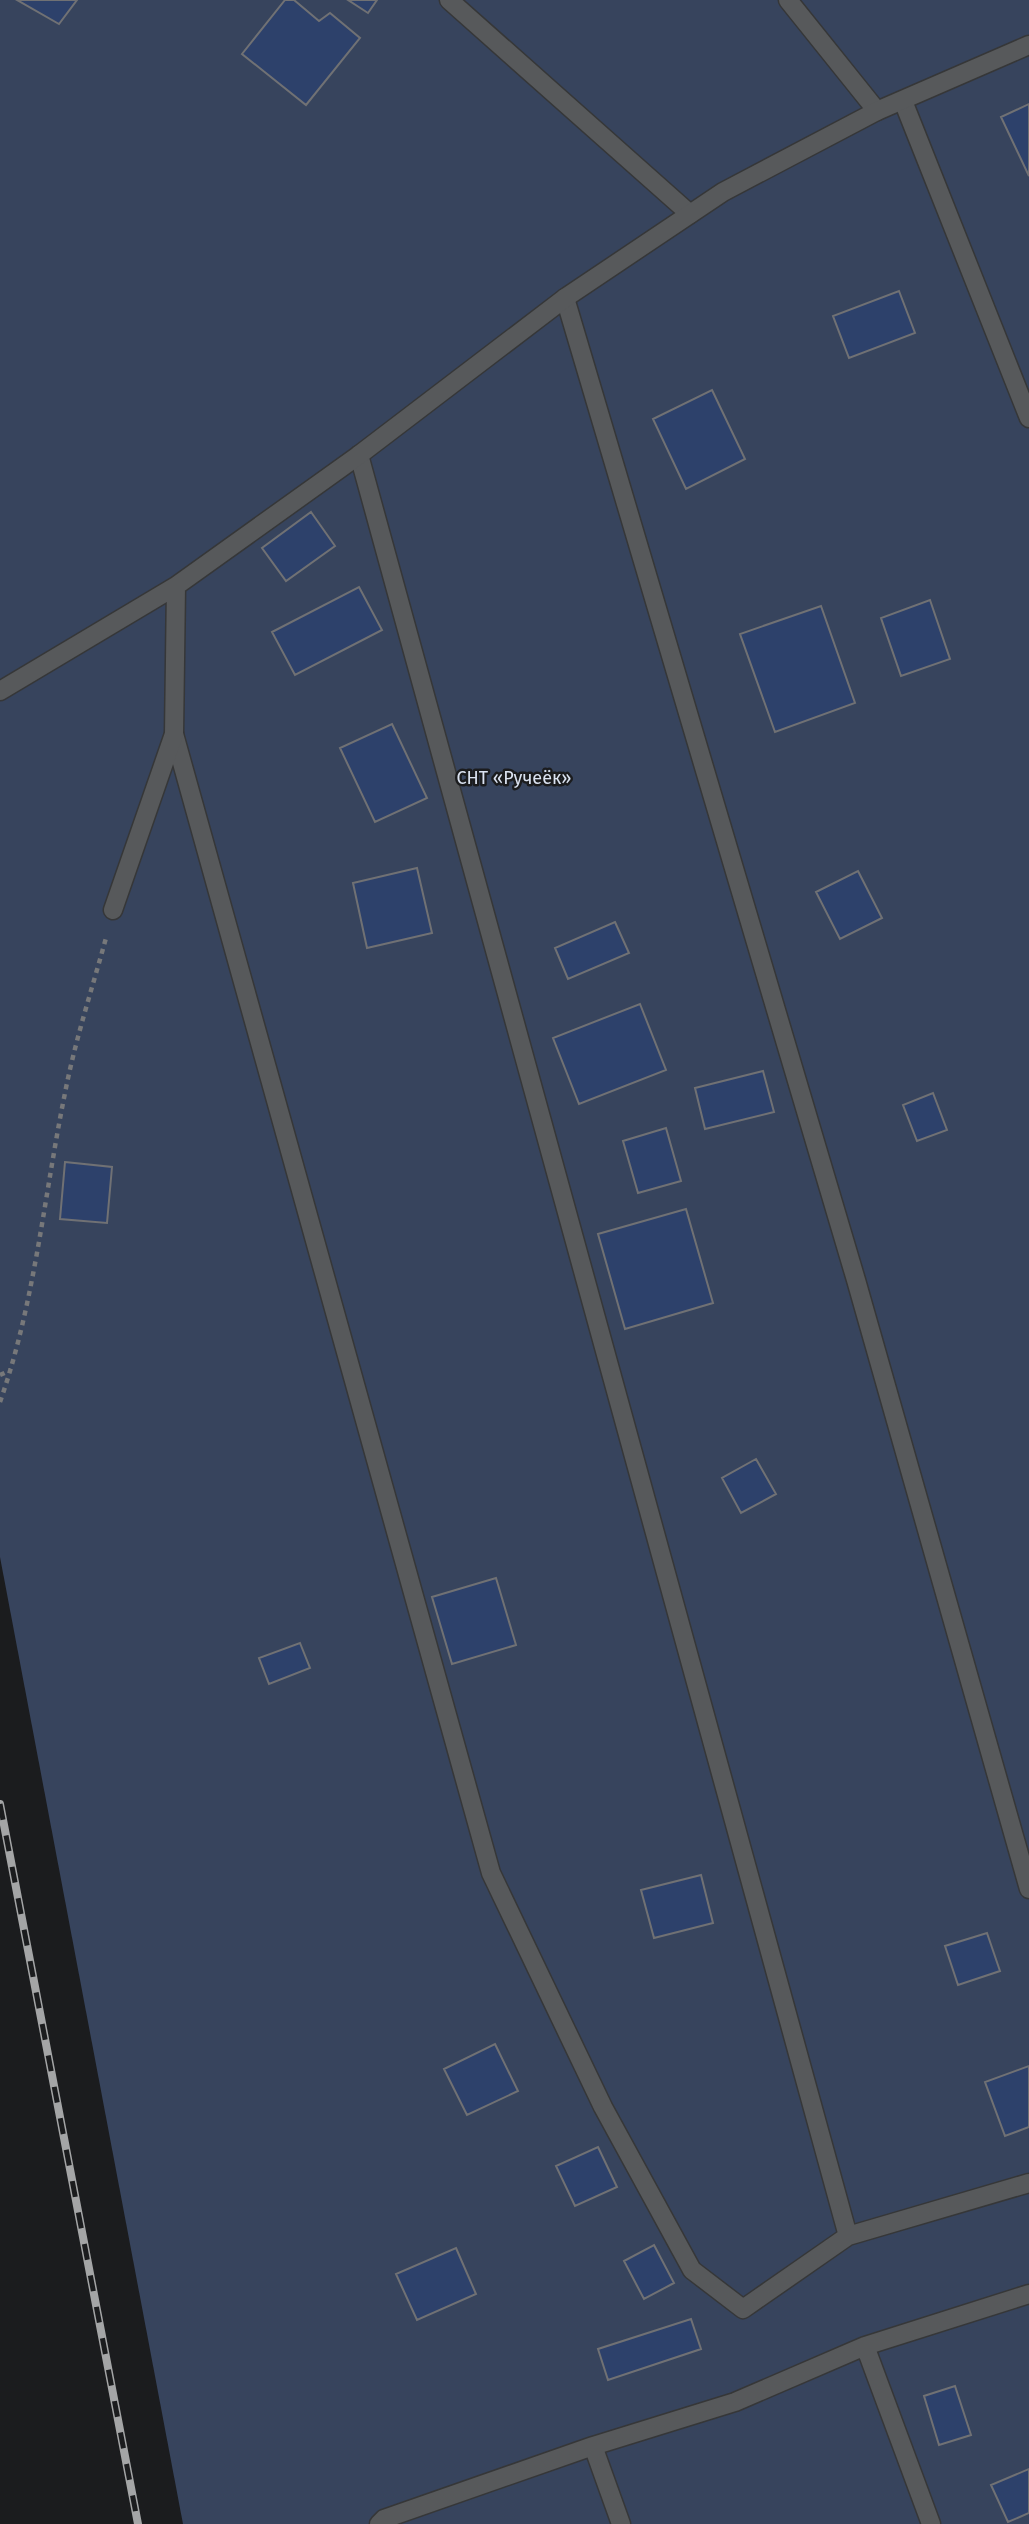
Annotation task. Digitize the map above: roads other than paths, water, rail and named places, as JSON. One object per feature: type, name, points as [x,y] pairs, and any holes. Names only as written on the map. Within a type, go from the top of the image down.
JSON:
[{"type":"street","points":[[449,0],[690,214]]},
{"type":"street","points":[[788,0],[877,111]]},
{"type":"street","points":[[0,691],[176,586],[359,455],[565,298],[723,192],[877,111],[1029,45]]},
{"type":"street","points":[[903,101],[1029,418]]},
{"type":"street","points":[[565,298],[856,1280],[1029,1889]]},
{"type":"street","points":[[359,455],[848,2236]]},
{"type":"street","points":[[176,586],[174,734],[491,1873],[603,2107],[692,2270],[743,2309],[848,2236],[1029,2183]]},
{"type":"street","points":[[113,910],[174,734]]},
{"type":"street","points":[[379,2524],[384,2519],[593,2446],[735,2402],[865,2346],[1029,2294]]},
{"type":"street","points":[[865,2346],[931,2524]]},
{"type":"street","points":[[593,2446],[621,2524]]},
{"type":"railway","points":[[0,1804],[138,2524]]},
{"type":"park label","name":"СНТ «Ручеёк»","points":[[514,778]]}]
